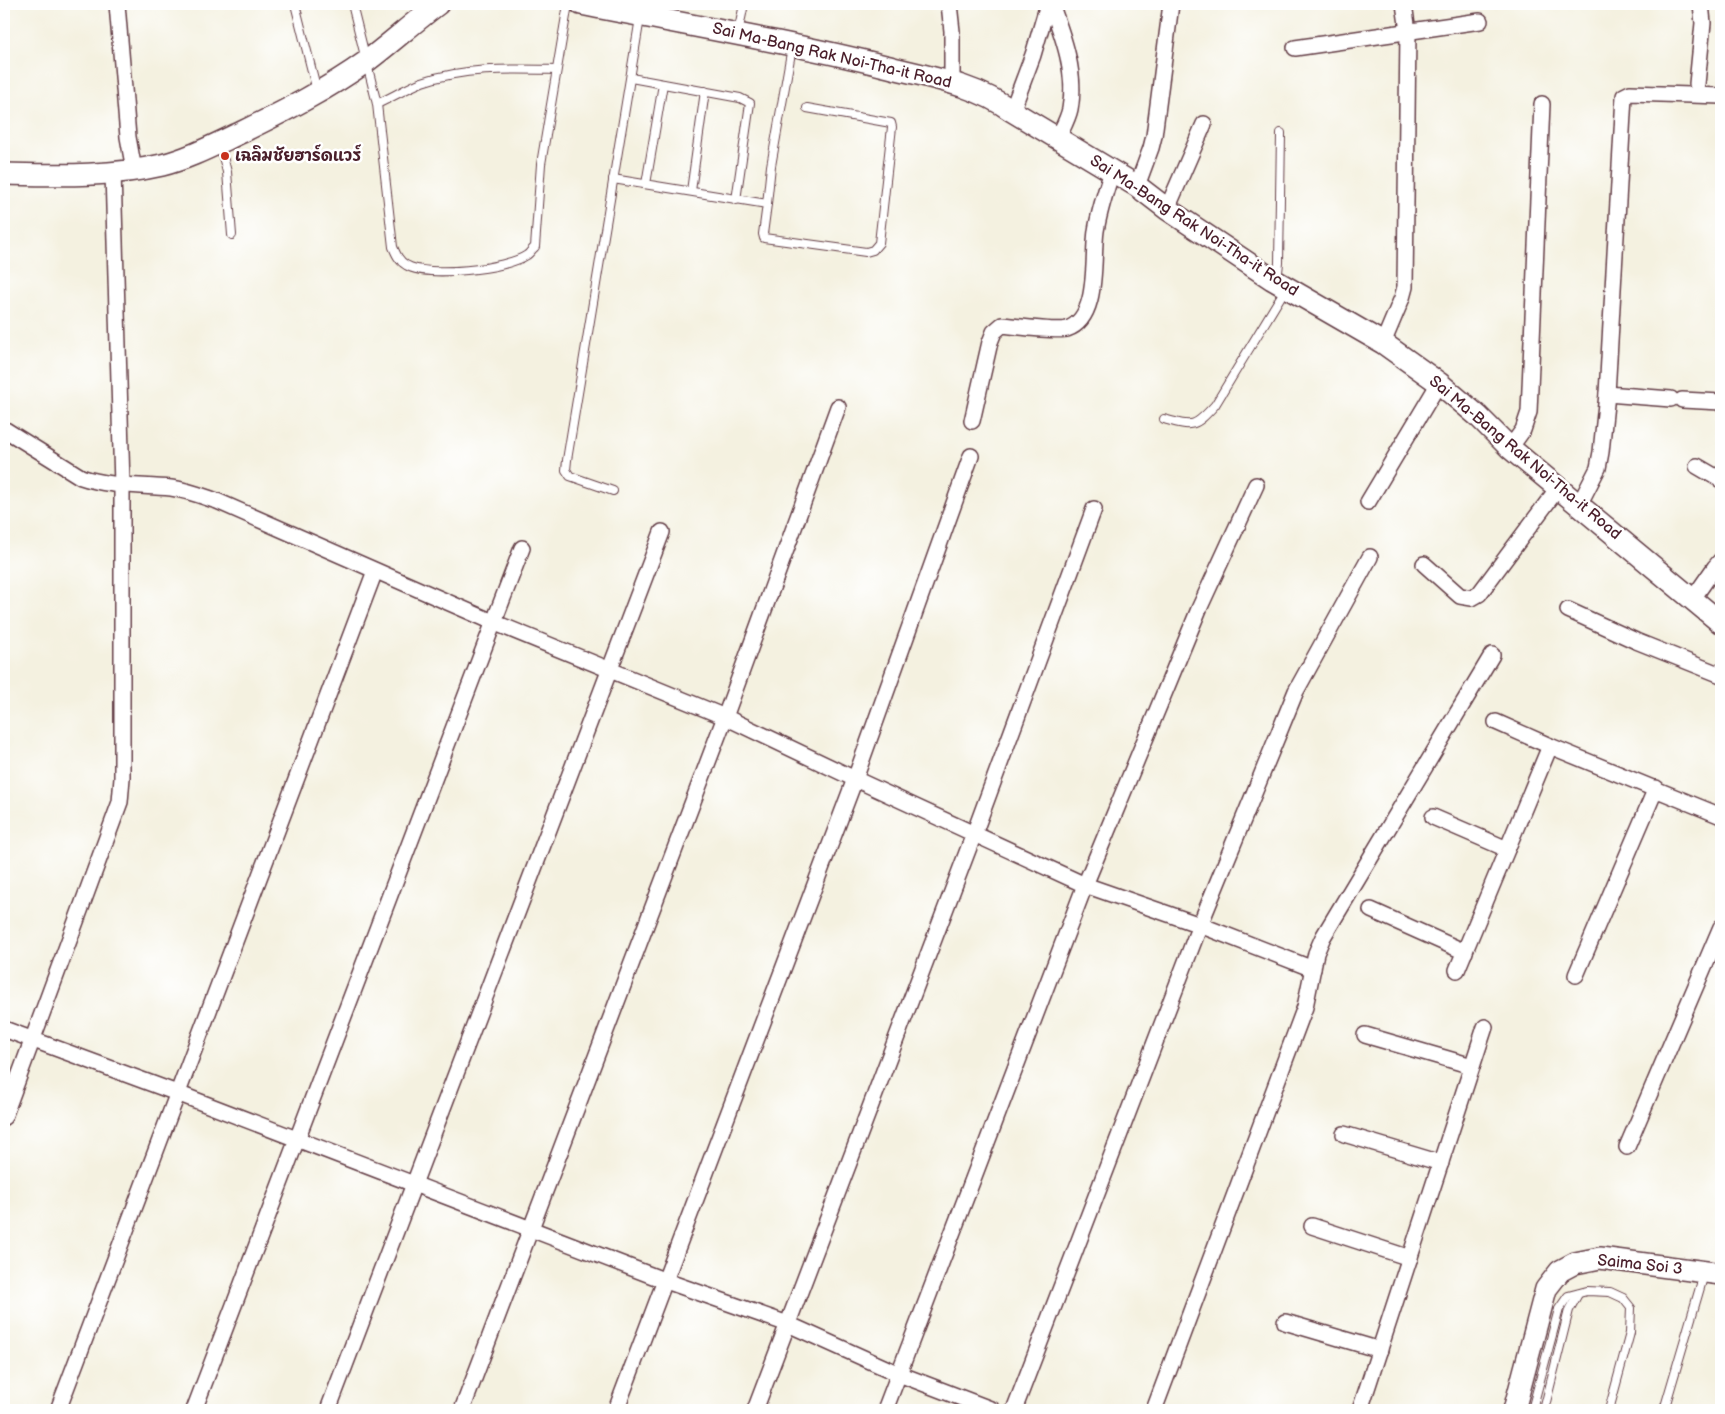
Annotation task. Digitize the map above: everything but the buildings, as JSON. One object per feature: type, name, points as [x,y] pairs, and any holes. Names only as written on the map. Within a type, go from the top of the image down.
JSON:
[{"type":"street","points":[[117,4],[128,137],[134,170]]},
{"type":"street","points":[[4,174],[60,175],[113,172],[134,170],[177,160],[220,142],[318,93],[366,61],[438,4]]},
{"type":"street","name":"Sai Ma-Bang Rak Noi-Tha-it Road","points":[[581,4],[632,11],[793,45],[952,82],[998,101],[1137,186],[1167,209],[1279,284],[1383,343],[1439,383],[1478,416],[1510,448],[1721,623]]},
{"type":"street","points":[[949,4],[952,31],[952,82]]},
{"type":"street","points":[[1012,111],[1033,55],[1048,4]]},
{"type":"street","points":[[1052,4],[1065,40],[1072,83],[1070,110],[1058,138]]},
{"type":"street","points":[[1137,186],[1154,136],[1171,4]]},
{"type":"street","points":[[1383,343],[1405,287],[1408,31],[1404,4]]},
{"type":"street","points":[[1697,84],[1703,23],[1701,4]]},
{"type":"street","points":[[1295,48],[1480,21]]},
{"type":"street","points":[[1579,505],[1598,468],[1601,452],[1607,394],[1624,96],[1630,93],[1721,96]]},
{"type":"street","points":[[1510,448],[1523,430],[1529,412],[1542,104]]},
{"type":"street","points":[[1167,209],[1204,124]]},
{"type":"street","points":[[972,421],[994,332],[1002,325],[1064,330],[1076,325],[1083,316],[1091,294],[1096,232],[1112,171]]},
{"type":"street","points":[[4,1117],[120,802],[122,778],[122,485],[113,172]]},
{"type":"street","points":[[1368,502],[1439,383]]},
{"type":"street","points":[[1607,394],[1721,402]]},
{"type":"street","points":[[462,1410],[725,717],[838,407]]},
{"type":"street","points":[[4,429],[81,477],[94,482],[173,488],[216,501],[493,622],[725,717],[854,779],[1085,885],[1200,925],[1313,969]]},
{"type":"street","points":[[616,1410],[854,779],[971,456]]},
{"type":"street","points":[[1697,466],[1721,480]]},
{"type":"street","points":[[885,1410],[1085,885],[1199,609],[1256,485]]},
{"type":"street","points":[[1424,564],[1460,596],[1472,598],[1479,594],[1558,488]]},
{"type":"street","points":[[755,1410],[974,834],[1094,509]]},
{"type":"street","points":[[328,1410],[662,532]]},
{"type":"street","points":[[194,1410],[522,548]]},
{"type":"street","points":[[1014,1410],[1200,925],[1296,691],[1370,557]]},
{"type":"street","points":[[1692,600],[1721,560]]},
{"type":"street","points":[[58,1410],[375,571]]},
{"type":"street","points":[[1568,610],[1721,675]]},
{"type":"street","points":[[1154,1410],[1305,1007],[1316,953],[1323,937],[1492,655]]},
{"type":"street","points":[[1496,722],[1721,816]]},
{"type":"street","points":[[1457,970],[1550,746]]},
{"type":"street","points":[[1576,975],[1656,788]]},
{"type":"street","points":[[1433,817],[1507,849]]},
{"type":"street","points":[[1371,910],[1465,952]]},
{"type":"street","points":[[1627,1147],[1721,927]]},
{"type":"street","points":[[1360,1410],[1485,1027]]},
{"type":"street","points":[[4,1029],[177,1093],[666,1281],[788,1324],[899,1374],[994,1410]]},
{"type":"street","points":[[1365,1035],[1472,1066]]},
{"type":"street","points":[[1344,1134],[1441,1163]]},
{"type":"street","points":[[1312,1226],[1410,1258]]},
{"type":"street","name":"Saima Soi 3","points":[[1514,1410],[1546,1289],[1560,1271],[1575,1263],[1600,1258],[1713,1273]]},
{"type":"street","points":[[1285,1322],[1380,1350]]},
{"type":"lane","points":[[295,4],[318,93]]},
{"type":"lane","points":[[352,4],[377,104],[393,247],[398,258],[405,265],[433,272],[471,270],[509,263],[527,255],[535,247],[541,164],[568,4]]},
{"type":"lane","points":[[738,33],[744,4]]},
{"type":"lane","points":[[613,491],[570,476],[566,470],[566,460],[630,78],[632,11]]},
{"type":"lane","points":[[793,45],[771,166],[764,238],[866,252],[873,250],[879,243],[891,123],[807,108]]},
{"type":"lane","points":[[377,104],[422,82],[462,72],[493,69],[556,70]]},
{"type":"lane","points":[[630,78],[740,98],[750,103],[736,200]]},
{"type":"lane","points":[[646,184],[663,84]]},
{"type":"lane","points":[[692,191],[705,91]]},
{"type":"lane","points":[[1164,419],[1188,425],[1200,421],[1215,405],[1279,284],[1281,133]]},
{"type":"lane","points":[[220,142],[227,172],[232,236]]},
{"type":"lane","points":[[613,179],[767,204]]},
{"type":"lane","points":[[1664,1410],[1713,1273]]},
{"type":"lane","points":[[1532,1410],[1559,1309],[1568,1296],[1587,1291],[1610,1292],[1623,1298],[1631,1308],[1630,1333],[1609,1410]]},
{"type":"lane","points":[[1544,1410],[1569,1310],[1578,1294]]},
{"type":"place","name":"เฉลิมชัยฮาร์ดแวร์","points":[[225,156]]}]
